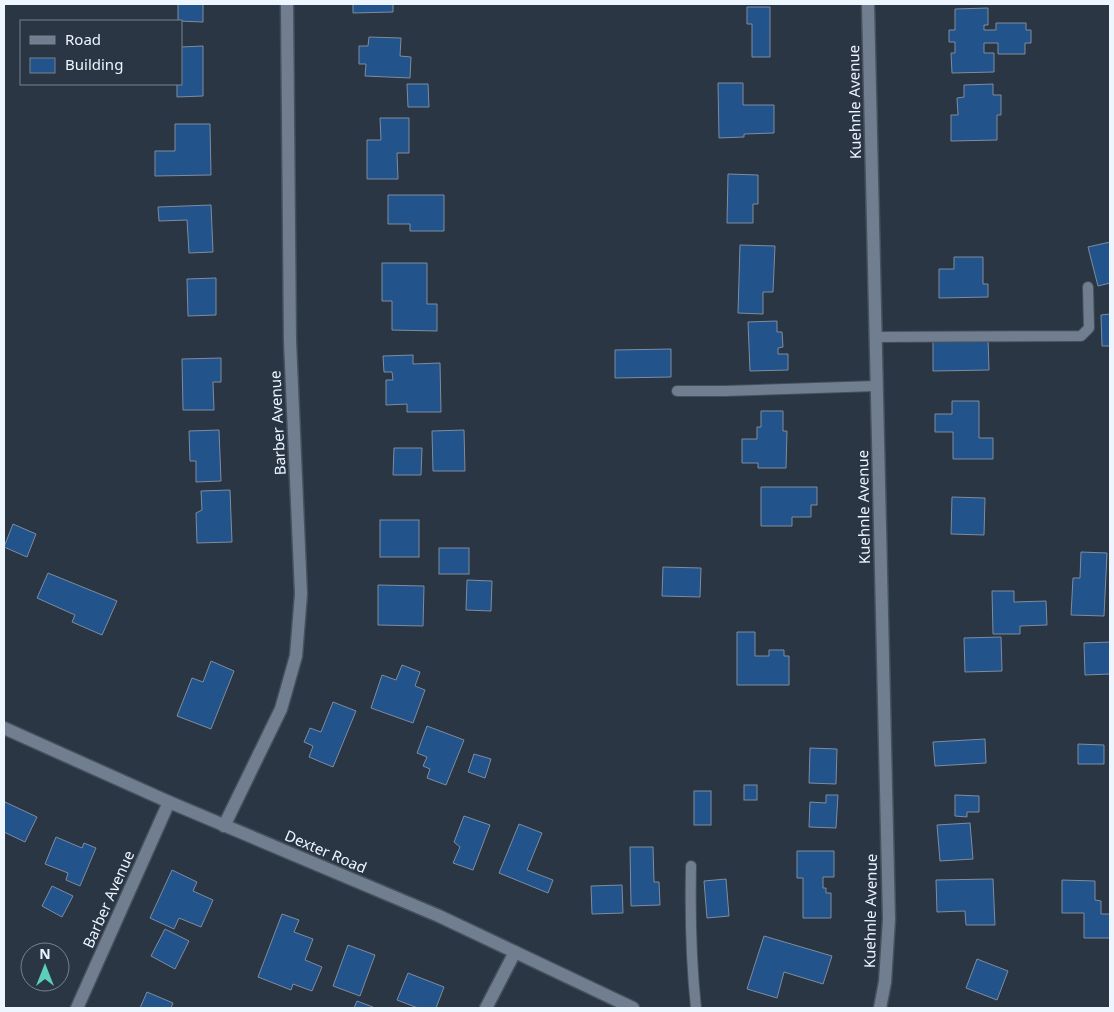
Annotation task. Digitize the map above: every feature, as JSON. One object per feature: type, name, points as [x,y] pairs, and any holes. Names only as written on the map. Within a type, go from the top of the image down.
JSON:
[{"type":"street","name":"Barber Avenue","points":[[224,826],[281,709],[296,656],[301,594],[290,340],[286,4]]},
{"type":"street","name":"Kuehnle Avenue","points":[[868,4],[888,919],[885,982],[880,1008]]},
{"type":"street","name":"Dexter Road","points":[[4,728],[224,826],[439,916],[633,1008]]},
{"type":"street","name":"Barber Avenue","points":[[77,1008],[169,802]]},
{"type":"street","points":[[486,1008],[515,952]]},
{"type":"lane","points":[[875,337],[1081,336],[1088,328],[1088,287]]},
{"type":"lane","points":[[677,391],[876,386]]},
{"type":"lane","points":[[691,866],[690,922],[696,1008]]},
{"type":"building","points":[[178,4],[203,4],[203,22],[178,20]]},
{"type":"building","points":[[353,4],[393,4],[393,12],[353,13]]},
{"type":"building","points":[[747,7],[770,7],[770,57],[752,57],[752,24],[747,24]]},
{"type":"building","points":[[988,8],[988,25],[984,25],[984,30],[996,30],[996,23],[1026,23],[1026,30],[1031,30],[1031,43],[1025,43],[1025,54],[998,54],[998,43],[984,43],[984,53],[994,53],[994,72],[952,73],[951,53],[955,53],[955,42],[949,42],[949,30],[955,30],[955,9]]},
{"type":"building","points":[[369,37],[401,38],[400,56],[411,57],[410,78],[365,76],[366,64],[359,64],[359,46],[368,46]]},
{"type":"building","points":[[203,46],[203,96],[177,97],[177,85],[182,85],[182,47]]},
{"type":"building","points":[[718,83],[743,83],[743,105],[774,105],[774,133],[744,134],[744,137],[719,138]]},
{"type":"building","points":[[407,84],[428,84],[429,107],[408,107]]},
{"type":"building","points":[[993,84],[993,95],[1001,95],[1001,115],[997,115],[997,140],[951,141],[951,115],[958,115],[957,98],[964,97],[964,85]]},
{"type":"building","points":[[380,118],[409,118],[409,153],[397,153],[398,179],[367,179],[367,140],[381,140]]},
{"type":"building","points":[[175,124],[210,124],[211,175],[155,176],[155,151],[175,151]]},
{"type":"building","points":[[728,174],[758,175],[758,204],[753,204],[753,223],[727,223]]},
{"type":"building","points":[[388,195],[444,195],[444,231],[410,231],[410,224],[388,224]]},
{"type":"building","points":[[211,205],[213,252],[189,253],[187,220],[159,221],[158,207]]},
{"type":"building","points":[[1110,242],[1110,283],[1098,286],[1088,247]]},
{"type":"building","points":[[740,245],[775,246],[773,292],[763,292],[763,314],[738,313]]},
{"type":"building","points":[[954,257],[983,257],[983,284],[988,284],[988,297],[939,298],[939,269],[954,269]]},
{"type":"building","points":[[382,263],[427,263],[427,304],[437,304],[437,331],[392,330],[392,301],[382,301]]},
{"type":"building","points":[[216,278],[216,315],[188,316],[187,279]]},
{"type":"building","points":[[1110,314],[1110,346],[1102,346],[1101,315]]},
{"type":"building","points":[[777,321],[777,332],[782,332],[783,347],[778,348],[778,354],[788,354],[788,370],[750,371],[748,322]]},
{"type":"building","points":[[988,337],[989,370],[933,371],[933,338]]},
{"type":"building","points":[[671,349],[671,377],[615,378],[615,350]]},
{"type":"building","points":[[413,355],[413,364],[440,363],[441,412],[407,412],[407,404],[386,405],[386,380],[393,380],[392,372],[384,372],[383,356]]},
{"type":"building","points":[[221,358],[221,382],[213,382],[214,410],[183,410],[182,359]]},
{"type":"building","points":[[952,401],[979,401],[979,438],[993,438],[993,459],[953,459],[953,432],[935,432],[935,414],[952,414]]},
{"type":"building","points":[[761,411],[783,411],[783,431],[787,431],[786,468],[758,468],[758,463],[742,463],[742,439],[757,439],[757,427],[761,427]]},
{"type":"building","points":[[219,430],[221,481],[196,482],[196,461],[190,461],[189,431]]},
{"type":"building","points":[[464,430],[465,471],[433,471],[432,431]]},
{"type":"building","points":[[394,448],[422,448],[421,475],[393,475]]},
{"type":"building","points":[[761,487],[817,487],[817,505],[811,505],[811,517],[792,517],[792,526],[761,526]]},
{"type":"building","points":[[230,490],[232,542],[197,543],[196,513],[202,510],[201,491]]},
{"type":"building","points":[[952,497],[985,498],[984,535],[951,534]]},
{"type":"building","points":[[380,520],[419,520],[419,557],[380,557]]},
{"type":"building","points":[[13,524],[36,534],[27,557],[4,547]]},
{"type":"building","points":[[439,548],[469,548],[469,574],[439,574]]},
{"type":"building","points":[[1081,552],[1107,553],[1104,616],[1071,615],[1073,578],[1080,578]]},
{"type":"building","points":[[663,567],[701,568],[700,597],[662,596]]},
{"type":"building","points":[[48,573],[117,601],[102,635],[72,622],[75,615],[37,598]]},
{"type":"building","points":[[467,580],[492,581],[491,611],[466,610]]},
{"type":"building","points":[[378,585],[424,586],[423,626],[378,625]]},
{"type":"building","points":[[992,591],[1014,591],[1014,602],[1046,601],[1047,625],[1020,626],[1020,634],[993,634]]},
{"type":"building","points":[[737,632],[755,632],[755,656],[769,656],[769,650],[784,650],[784,656],[789,656],[789,685],[737,685]]},
{"type":"building","points":[[1001,637],[1002,671],[965,672],[964,638]]},
{"type":"building","points":[[1110,642],[1110,674],[1085,675],[1084,643]]},
{"type":"building","points":[[211,661],[234,671],[211,729],[177,716],[192,678],[203,682]]},
{"type":"building","points":[[402,665],[420,672],[415,686],[425,690],[413,723],[371,708],[382,675],[396,680]]},
{"type":"building","points":[[333,702],[356,711],[333,767],[309,757],[313,746],[304,742],[310,728],[321,732]]},
{"type":"building","points":[[427,726],[464,740],[446,785],[427,778],[430,769],[423,766],[427,757],[417,753]]},
{"type":"building","points":[[985,739],[986,763],[935,766],[933,742]]},
{"type":"building","points":[[1078,744],[1104,745],[1104,764],[1078,764]]},
{"type":"building","points":[[810,748],[837,749],[836,784],[809,783]]},
{"type":"building","points":[[474,754],[491,759],[485,778],[468,772]]},
{"type":"building","points":[[744,785],[757,785],[757,800],[744,800]]},
{"type":"building","points":[[694,791],[711,791],[711,825],[694,825]]},
{"type":"building","points":[[826,795],[838,795],[836,828],[809,827],[810,802],[826,803]]},
{"type":"building","points":[[955,795],[979,796],[979,812],[967,812],[967,817],[955,816]]},
{"type":"building","points":[[5,802],[37,817],[25,842],[4,832]]},
{"type":"building","points":[[464,816],[490,825],[473,870],[453,863],[460,847],[454,842]]},
{"type":"building","points":[[970,823],[973,859],[940,861],[937,825]]},
{"type":"building","points":[[519,824],[542,833],[527,870],[553,880],[548,893],[499,873]]},
{"type":"building","points":[[56,837],[82,848],[84,843],[96,848],[80,886],[66,880],[68,873],[45,864]]},
{"type":"building","points":[[630,847],[653,847],[654,882],[659,882],[660,905],[631,906]]},
{"type":"building","points":[[797,851],[834,851],[834,877],[823,877],[823,888],[826,888],[826,893],[831,893],[831,918],[803,918],[803,878],[797,878]]},
{"type":"building","points":[[172,870],[197,882],[193,891],[213,900],[201,927],[179,918],[174,929],[150,918]]},
{"type":"building","points":[[726,879],[729,916],[707,918],[704,881]]},
{"type":"building","points":[[993,879],[995,925],[966,925],[965,911],[937,912],[936,880]]},
{"type":"building","points":[[1062,880],[1095,881],[1095,900],[1101,901],[1101,914],[1110,914],[1110,938],[1084,938],[1084,913],[1062,913]]},
{"type":"building","points":[[622,885],[623,913],[592,914],[591,886]]},
{"type":"building","points":[[52,886],[73,896],[62,917],[42,906]]},
{"type":"building","points":[[282,914],[299,920],[294,932],[313,939],[305,960],[322,967],[312,991],[293,984],[291,990],[258,977]]},
{"type":"building","points":[[165,929],[189,941],[175,969],[151,956]]},
{"type":"building","points":[[764,936],[832,956],[823,984],[784,972],[777,998],[747,989]]},
{"type":"building","points":[[348,945],[375,955],[360,996],[333,986]]},
{"type":"building","points":[[977,959],[1008,971],[997,1000],[966,988]]},
{"type":"building","points":[[408,973],[444,987],[436,1008],[418,1008],[397,1000]]},
{"type":"building","points":[[147,992],[173,1003],[171,1008],[140,1008]]},
{"type":"building","points":[[357,1001],[373,1007],[373,1008],[354,1008]]}]
